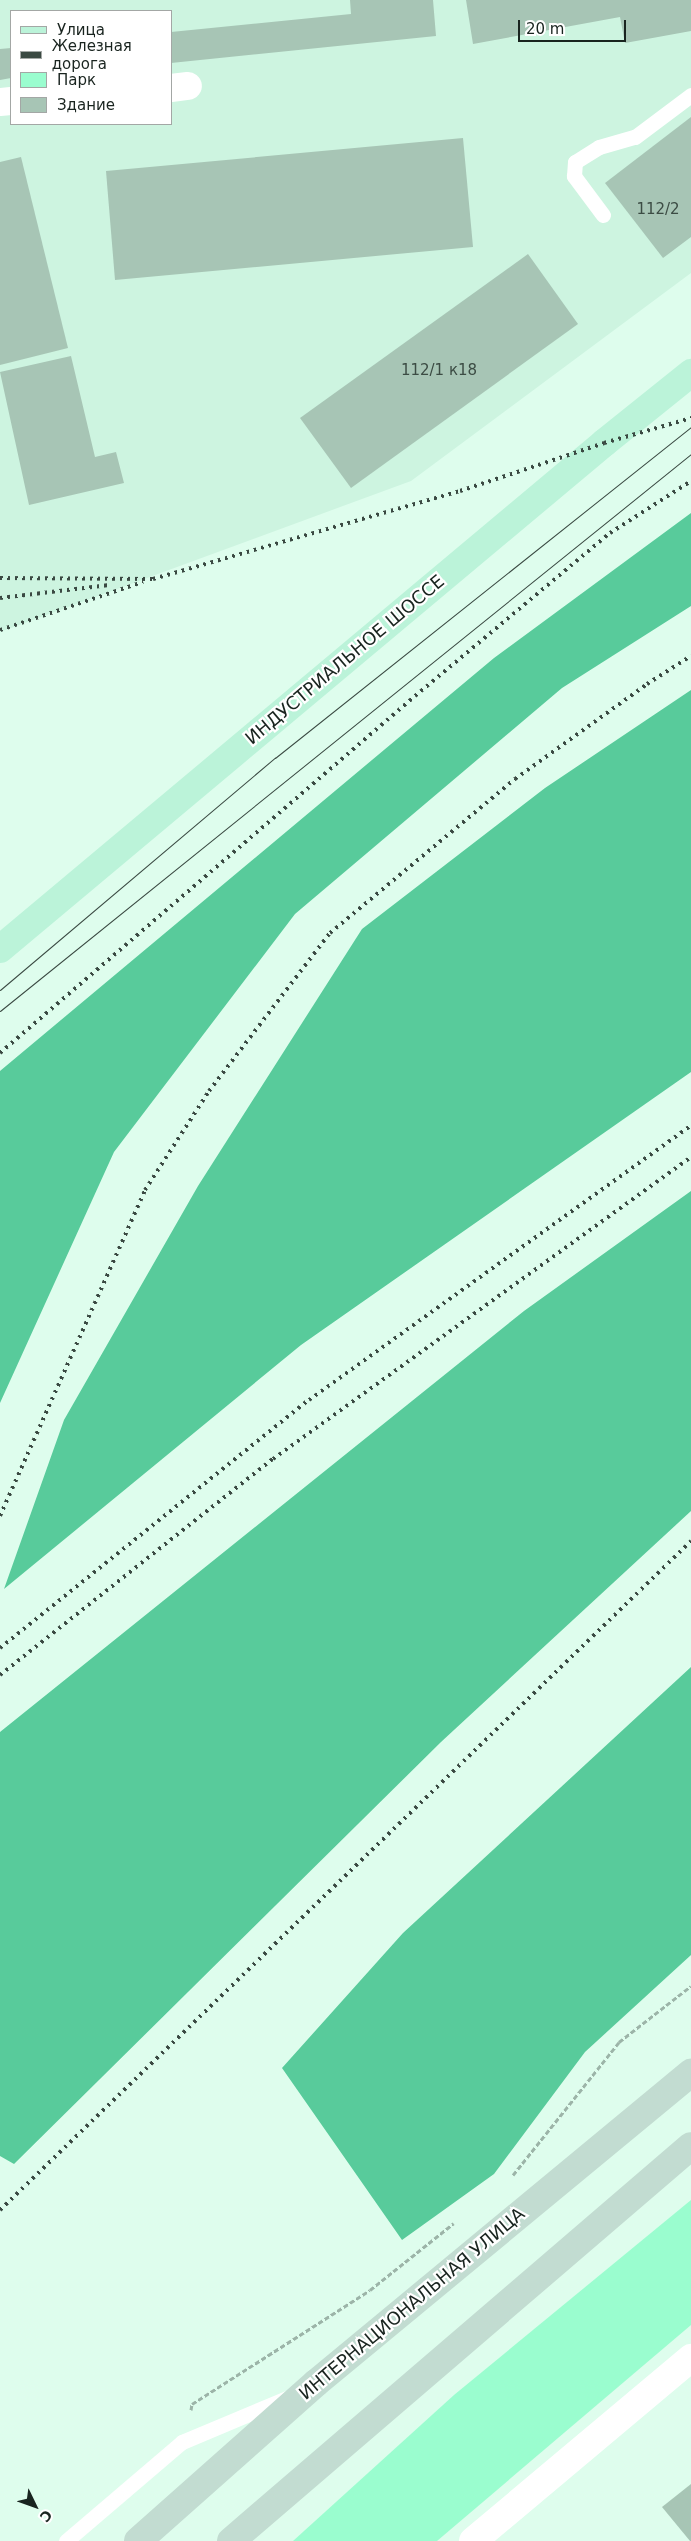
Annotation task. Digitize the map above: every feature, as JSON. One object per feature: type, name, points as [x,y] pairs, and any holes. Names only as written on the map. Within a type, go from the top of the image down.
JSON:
[{"type":"main road","name":"ИНДУСТРИАЛЬНОЕ ШОССЕ","points":[[0,949],[604,443],[691,373]]},
{"type":"main road","name":"ИНТЕРНАЦИОНАЛЬНАЯ УЛИЦА","points":[[138,2541],[311,2388],[691,2073]]},
{"type":"main road","points":[[231,2541],[691,2146]]},
{"type":"street","points":[[473,2541],[691,2358]]},
{"type":"lane","points":[[603,215],[574,176],[575,162],[599,147],[634,137],[691,96]]},
{"type":"lane","points":[[66,2541],[182,2442],[311,2388]]},
{"type":"path","points":[[510,2179],[619,2042],[691,1986]]},
{"type":"path","points":[[182,2442],[192,2404],[370,2290],[455,2222]]},
{"type":"shaded area","points":[[0,0],[691,0],[691,273],[411,481],[0,632]]},
{"type":"green space","points":[[691,513],[691,606],[562,688],[295,914],[114,1152],[0,1403],[0,1071],[494,658]]},
{"type":"green space","points":[[691,690],[691,1072],[301,1345],[4,1589],[64,1420],[198,1186],[362,929],[545,788]]},
{"type":"green space","points":[[691,1191],[691,1511],[441,1742],[14,2164],[0,2156],[0,1732],[524,1311]]},
{"type":"green space","points":[[691,1667],[691,1955],[585,2052],[494,2174],[402,2240],[282,2068],[403,1933]]},
{"type":"green space","points":[[691,2200],[691,2325],[437,2541],[293,2541],[454,2395]]},
{"type":"building","points":[[350,0],[433,0],[436,36],[172,63],[172,32],[351,14]]},
{"type":"building","points":[[466,0],[691,0],[691,31],[625,43],[620,17],[473,44]]},
{"type":"building","points":[[10,48],[10,78],[0,80],[0,49]]},
{"type":"building","points":[[691,117],[691,237],[663,258],[605,183]]},
{"type":"building","points":[[463,138],[473,247],[115,280],[106,171]]},
{"type":"building","points":[[21,157],[68,348],[0,365],[0,162]]},
{"type":"building","points":[[528,254],[578,324],[351,488],[300,418]]},
{"type":"building","points":[[71,356],[95,457],[116,452],[124,483],[29,505],[0,372]]},
{"type":"building","points":[[691,2484],[691,2541],[690,2541],[662,2507]]},
{"type":"tram line","points":[[0,990],[275,758],[691,427]]},
{"type":"tram line","points":[[0,1011],[691,454]]},
{"type":"railway","points":[[0,578],[153,579],[460,491],[604,443],[691,418]]},
{"type":"railway","points":[[0,1053],[415,696],[610,533],[691,481]]},
{"type":"railway","points":[[0,630],[143,582]]},
{"type":"railway","points":[[0,598],[109,585]]},
{"type":"railway","points":[[0,1516],[145,1190],[209,1091],[330,933],[515,779],[647,684],[691,656]]},
{"type":"railway","points":[[0,1648],[309,1400],[691,1125]]},
{"type":"railway","points":[[0,1675],[273,1459],[691,1157]]},
{"type":"railway","points":[[0,2210],[691,1541]]}]
